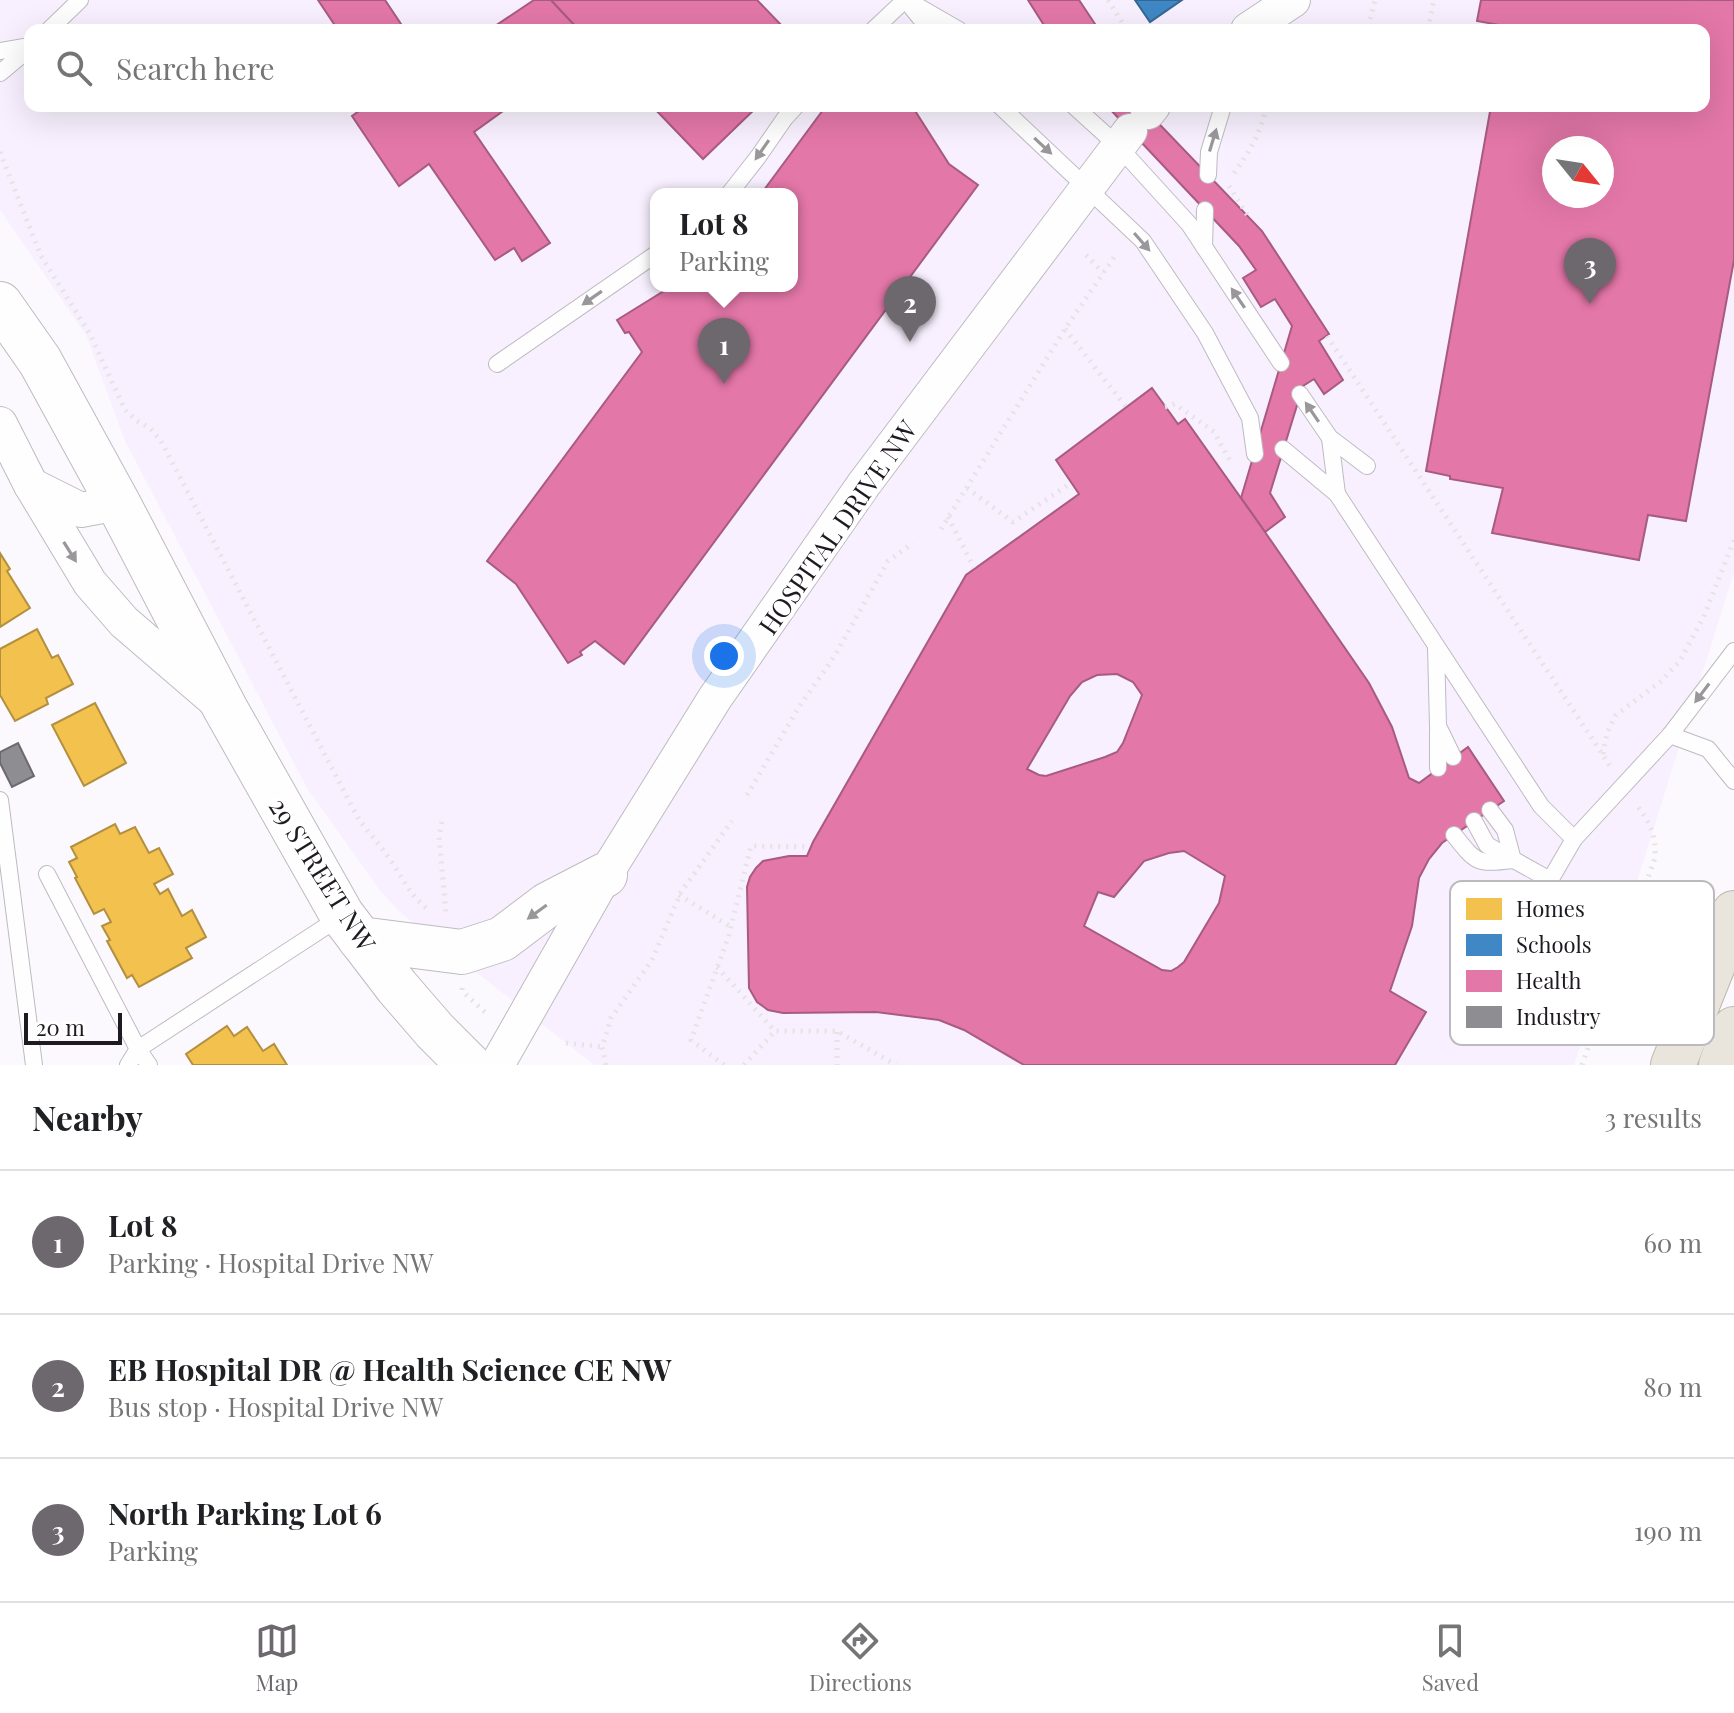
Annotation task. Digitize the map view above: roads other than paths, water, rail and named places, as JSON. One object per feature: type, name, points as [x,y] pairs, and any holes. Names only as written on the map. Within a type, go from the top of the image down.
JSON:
[{"type":"highway","points":[[1714,963],[1734,913]]},
{"type":"highway","points":[[1721,1065],[1734,1029]]},
{"type":"highway","points":[[1673,1065],[1681,1045]]},
{"type":"street","points":[[1260,24],[1293,0]]},
{"type":"street","name":"HOSPITAL DRIVE NW","points":[[497,1065],[605,875],[715,698],[864,484],[1137,124]]},
{"type":"street","name":"29 STREET NW","points":[[0,304],[40,361],[225,708],[351,927],[397,987],[469,1065]]},
{"type":"street","name":"29 STREET NW","points":[[0,424],[31,485],[90,583],[124,622],[225,708]]},
{"type":"street","points":[[31,485],[81,510],[118,503]]},
{"type":"street","points":[[351,927],[462,952],[502,939],[547,905],[605,875]]},
{"type":"lane","points":[[55,24],[80,0]]},
{"type":"lane","points":[[880,24],[906,0]]},
{"type":"lane","points":[[906,0],[925,24]]},
{"type":"lane","points":[[906,0],[948,24]]},
{"type":"lane","points":[[0,51],[24,48]]},
{"type":"lane","points":[[0,73],[24,52]]},
{"type":"lane","points":[[734,188],[790,112]]},
{"type":"lane","points":[[1006,112],[1143,241],[1205,333],[1256,424],[1255,454]]},
{"type":"lane","points":[[1095,112],[1137,124],[1189,224],[1281,363]]},
{"type":"lane","points":[[1208,175],[1209,152],[1221,112]]},
{"type":"lane","points":[[1204,247],[1205,210]]},
{"type":"lane","points":[[497,364],[650,258]]},
{"type":"lane","points":[[1300,394],[1330,438],[1367,466]]},
{"type":"lane","points":[[1330,438],[1337,494]]},
{"type":"lane","points":[[1283,449],[1337,494],[1541,806],[1574,839]]},
{"type":"lane","points":[[1436,646],[1438,768]]},
{"type":"lane","points":[[1474,821],[1487,845],[1550,880],[1574,839],[1670,735],[1734,651]]},
{"type":"lane","points":[[1438,726],[1453,757]]},
{"type":"lane","points":[[1670,735],[1708,749],[1734,781]]},
{"type":"lane","points":[[0,800],[34,1065]]},
{"type":"lane","points":[[1490,810],[1505,830],[1513,860]]},
{"type":"lane","points":[[1454,835],[1471,856],[1485,863],[1513,860]]},
{"type":"lane","points":[[47,874],[149,1065]]},
{"type":"lane","points":[[128,1065],[138,1049],[351,927]]},
{"type":"place","name":"North Parking Lot 6","points":[[1590,304]]},
{"type":"place","name":"EB Hospital DR @ Health Science CE NW","points":[[910,342]]},
{"type":"place","name":"Lot 8","points":[[724,384]]}]
